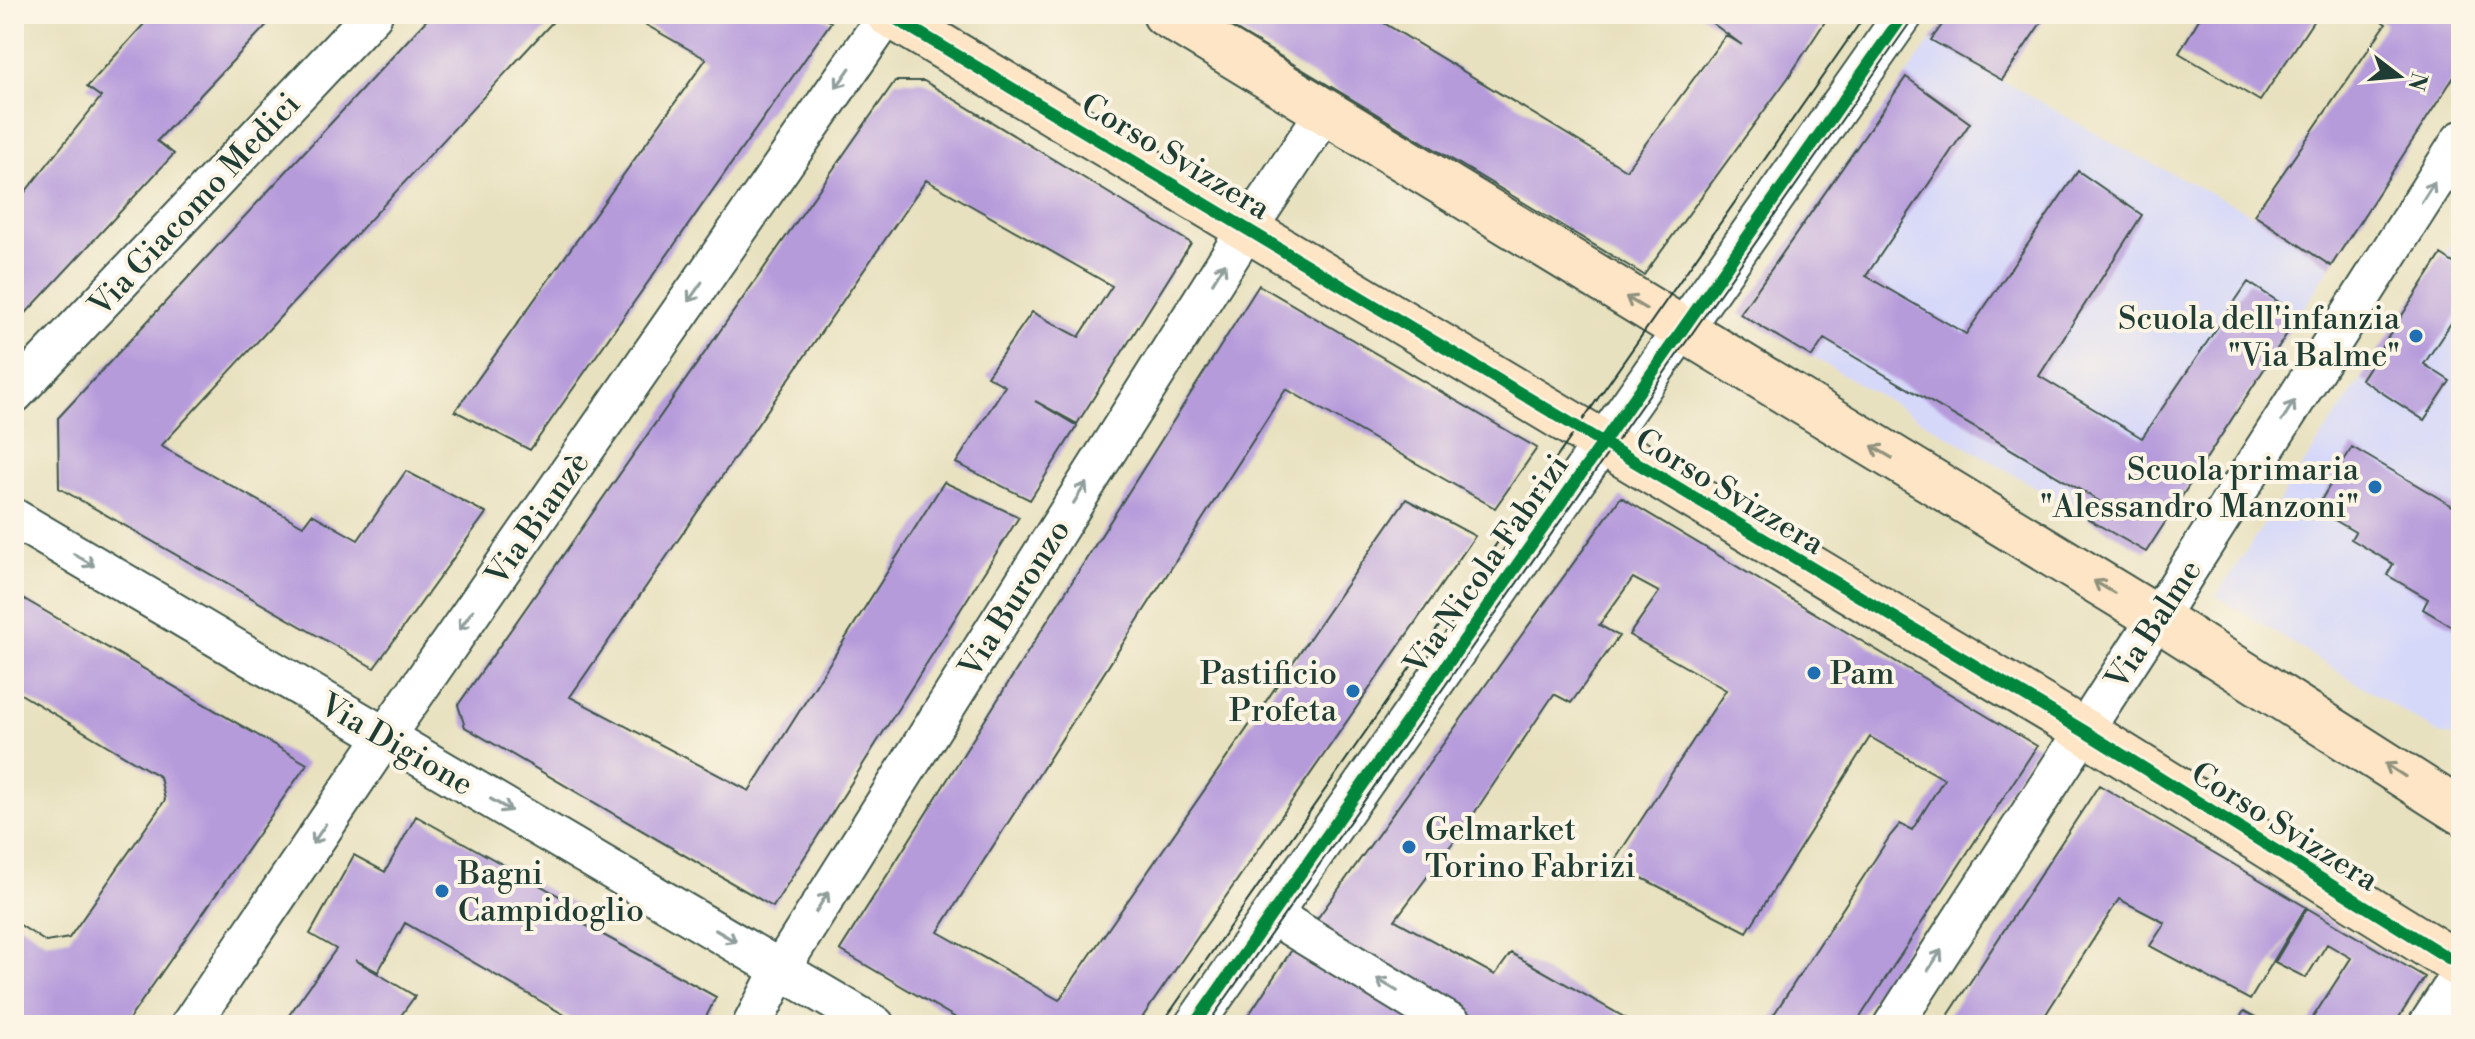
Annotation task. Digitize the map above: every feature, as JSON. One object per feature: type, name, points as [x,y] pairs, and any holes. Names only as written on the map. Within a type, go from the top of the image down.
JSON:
[{"type":"street","name":"Via Giacomo Medici","points":[[14,394],[373,14]]},
{"type":"street","name":"Corso Svizzera","points":[[888,14],[1247,228],[1601,445],[2084,731],[2461,966]]},
{"type":"street","name":"Via Bianzè","points":[[190,1025],[384,738],[888,14]]},
{"type":"street","points":[[1165,14],[2157,618],[2461,812]]},
{"type":"street","name":"Via Nicola Fabrizi","points":[[1194,1025],[1904,14]]},
{"type":"street","name":"Corso Svizzera","points":[[1247,228],[1325,112]]},
{"type":"street","name":"Via Balme","points":[[1893,1025],[2461,140]]},
{"type":"street","name":"Via Buronzo","points":[[752,1025],[781,968],[1247,228]]},
{"type":"street","name":"Via Digione","points":[[14,518],[875,1025]]},
{"type":"street","points":[[1272,915],[1453,1025]]},
{"type":"street","points":[[2428,1025],[2461,974]]},
{"type":"shaded area","points":[[1931,40],[2120,147],[2254,215],[2331,266],[2146,552],[1740,314]]},
{"type":"shaded area","name":"Scuola primaria \"Alessandro Manzoni\"","points":[[2461,229],[2461,736],[2441,735],[2216,596]]},
{"type":"building","points":[[153,14],[277,14],[157,141],[174,154],[14,326],[14,206],[101,97],[87,87]]},
{"type":"building","points":[[432,14],[560,14],[161,446],[303,526],[312,514],[358,540],[406,471],[486,513],[374,668],[59,488],[58,418]]},
{"type":"building","points":[[627,14],[816,14],[831,22],[530,450],[455,411],[706,59]]},
{"type":"building","points":[[1210,14],[1369,14],[1626,170],[1726,35],[1742,45],[1700,14],[1830,14],[1788,78],[1644,275]]},
{"type":"building","points":[[1950,14],[2047,14],[2002,80],[1931,40]]},
{"type":"building","points":[[2202,14],[2318,14],[2260,101],[2179,53]]},
{"type":"building","points":[[2371,14],[2452,14],[2461,19],[2461,66],[2331,266],[2254,215],[2386,24]]},
{"type":"building","points":[[1906,77],[1970,123],[1866,276],[1966,334],[2078,171],[2142,215],[2039,376],[2142,438],[2248,282],[2299,315],[2146,552],[2088,519],[2099,501],[1824,339],[1812,357],[1740,314]]},
{"type":"building","points":[[895,81],[924,81],[1191,243],[1077,424],[1035,401],[1077,426],[1030,500],[956,463],[1005,386],[987,376],[1032,312],[1079,337],[1112,286],[926,180],[570,697],[749,791],[944,482],[1019,517],[773,907],[465,727],[458,705]]},
{"type":"building","name":"Scuola dell'infanzia \"Via Balme\"","points":[[2441,255],[2461,268],[2461,308],[2424,364],[2450,381],[2424,420],[2361,379]]},
{"type":"building","points":[[1259,285],[1537,448],[1495,508],[1286,389],[938,932],[1059,1000],[1406,499],[1475,536],[1137,1025],[968,1025],[840,950]]},
{"type":"building","points":[[2352,447],[2461,511],[2461,632],[2423,609],[2428,599],[2387,575],[2393,564],[2351,539],[2355,532],[2316,509]]},
{"type":"building","points":[[1621,497],[2037,746],[1855,1025],[1767,1025],[1890,836],[1900,824],[1912,830],[1944,779],[1870,737],[1747,932],[1613,863],[1726,690],[1629,635],[1659,592],[1633,578],[1599,625],[1619,636],[1571,703],[1554,694],[1469,821],[1395,920],[1495,975],[1511,953],[1638,1025],[1480,1025],[1312,926]]},
{"type":"building","points":[[14,593],[307,764],[125,1025],[25,1025],[14,1017],[14,921],[46,942],[69,938],[165,800],[160,777],[14,690]]},
{"type":"building","points":[[2099,785],[2306,907],[2250,1000],[2150,946],[2165,923],[2119,899],[2039,1025],[1942,1025]]},
{"type":"building","points":[[416,816],[584,910],[578,921],[716,997],[702,1025],[582,1025],[405,923],[378,972],[355,960],[415,996],[394,1025],[282,1025],[336,949],[310,934],[354,855],[385,872]]},
{"type":"building","points":[[2307,908],[2425,977],[2394,1025],[2308,1025],[2351,958],[2327,944],[2306,978],[2275,962]]},
{"type":"building","points":[[1297,942],[1433,1025],[1242,1025]]},
{"type":"building","points":[[2244,1011],[2270,1025],[2235,1025]]},
{"type":"tram line","points":[[1161,1025],[1866,14]]},
{"type":"tram line","points":[[1207,1025],[1916,14]]},
{"type":"cycle path","points":[[888,14],[2084,731],[2461,966]]},
{"type":"cycle path","points":[[1194,1025],[1904,14]]},
{"type":"place","name":"Scuola dell'infanzia \"Via Balme\"","points":[[2416,336]]},
{"type":"place","name":"Scuola primaria \"Alessandro Manzoni\"","points":[[2375,487]]},
{"type":"place","name":"Pam","points":[[1814,673]]},
{"type":"place","name":"Pastificio Profeta","points":[[1353,691]]},
{"type":"place","name":"Gelmarket Torino Fabrizi","points":[[1409,847]]},
{"type":"place","name":"Bagni Campidoglio","points":[[442,891]]}]
